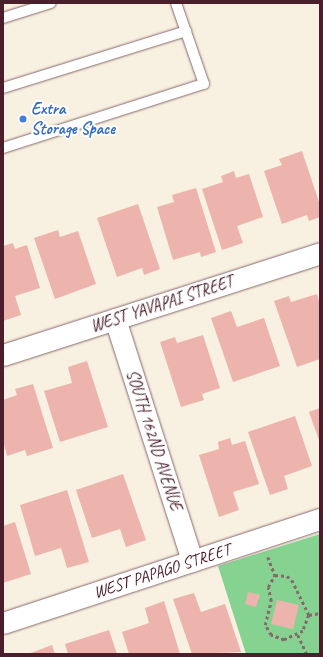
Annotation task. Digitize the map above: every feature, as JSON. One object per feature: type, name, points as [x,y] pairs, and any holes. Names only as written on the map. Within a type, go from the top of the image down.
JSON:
[{"type":"street","name":"WEST YAVAPAI STREET","points":[[3,355],[320,253]]},
{"type":"street","name":"SOUTH 162ND AVENUE","points":[[115,319],[192,561]]},
{"type":"street","name":"WEST PAPAGO STREET","points":[[3,623],[320,519]]},
{"type":"lane","points":[[3,18],[51,3]]},
{"type":"lane","points":[[3,148],[204,84],[176,3]]},
{"type":"lane","points":[[3,88],[186,31]]},
{"type":"path","points":[[298,635],[277,639],[267,631],[264,619],[271,601],[268,587],[275,575],[287,576],[292,580],[309,615]]},
{"type":"path","points":[[309,615],[320,613]]},
{"type":"path","points":[[298,635],[309,615]]},
{"type":"path","points":[[298,635],[307,654]]},
{"type":"green space","points":[[320,534],[320,654],[246,654],[218,566]]},
{"type":"building","points":[[302,151],[320,205],[320,217],[309,221],[307,215],[282,224],[264,171],[282,165],[279,159]]},
{"type":"building","points":[[234,171],[236,178],[249,174],[263,217],[237,226],[243,243],[222,250],[202,189],[223,182],[221,176]]},
{"type":"building","points":[[196,188],[216,252],[201,257],[200,252],[173,260],[157,207],[174,202],[172,195]]},
{"type":"building","points":[[138,204],[160,269],[144,275],[142,268],[117,277],[97,218]]},
{"type":"building","points":[[58,230],[60,237],[78,231],[96,284],[55,299],[34,238]]},
{"type":"building","points":[[13,243],[15,249],[27,245],[40,288],[15,296],[21,315],[3,321],[3,246]]},
{"type":"building","points":[[317,294],[320,304],[320,359],[297,367],[274,301],[289,296],[291,302]]},
{"type":"building","points":[[231,311],[237,327],[264,318],[280,366],[233,382],[211,318]]},
{"type":"building","points":[[203,335],[220,388],[202,394],[204,400],[181,407],[160,342],[175,337],[177,343]]},
{"type":"building","points":[[87,361],[108,427],[60,442],[44,391],[72,383],[68,367]]},
{"type":"building","points":[[33,384],[53,448],[27,456],[25,450],[7,456],[3,441],[3,400],[17,395],[15,389]]},
{"type":"building","points":[[320,408],[320,443],[309,412]]},
{"type":"building","points":[[295,416],[312,466],[284,476],[288,489],[270,495],[248,432]]},
{"type":"building","points":[[230,438],[232,445],[245,441],[259,484],[233,492],[239,510],[219,517],[199,455],[219,449],[218,442]]},
{"type":"building","points":[[123,474],[146,540],[126,547],[120,529],[92,538],[76,490]]},
{"type":"building","points":[[67,490],[89,562],[67,568],[61,548],[35,556],[20,505]]},
{"type":"building","points":[[15,522],[31,574],[3,583],[3,526]]},
{"type":"building","points":[[248,592],[260,595],[256,607],[245,604]]},
{"type":"building","points":[[194,593],[201,612],[225,604],[241,652],[192,654],[173,599]]},
{"type":"building","points":[[277,600],[299,605],[293,629],[271,624]]},
{"type":"building","points":[[164,601],[180,654],[129,654],[122,632],[149,623],[145,608]]},
{"type":"building","points":[[109,630],[117,654],[68,654],[65,644]]},
{"type":"building","points":[[52,645],[55,654],[28,654]]},
{"type":"place","name":"Extra Storage Space","points":[[23,119]]}]
